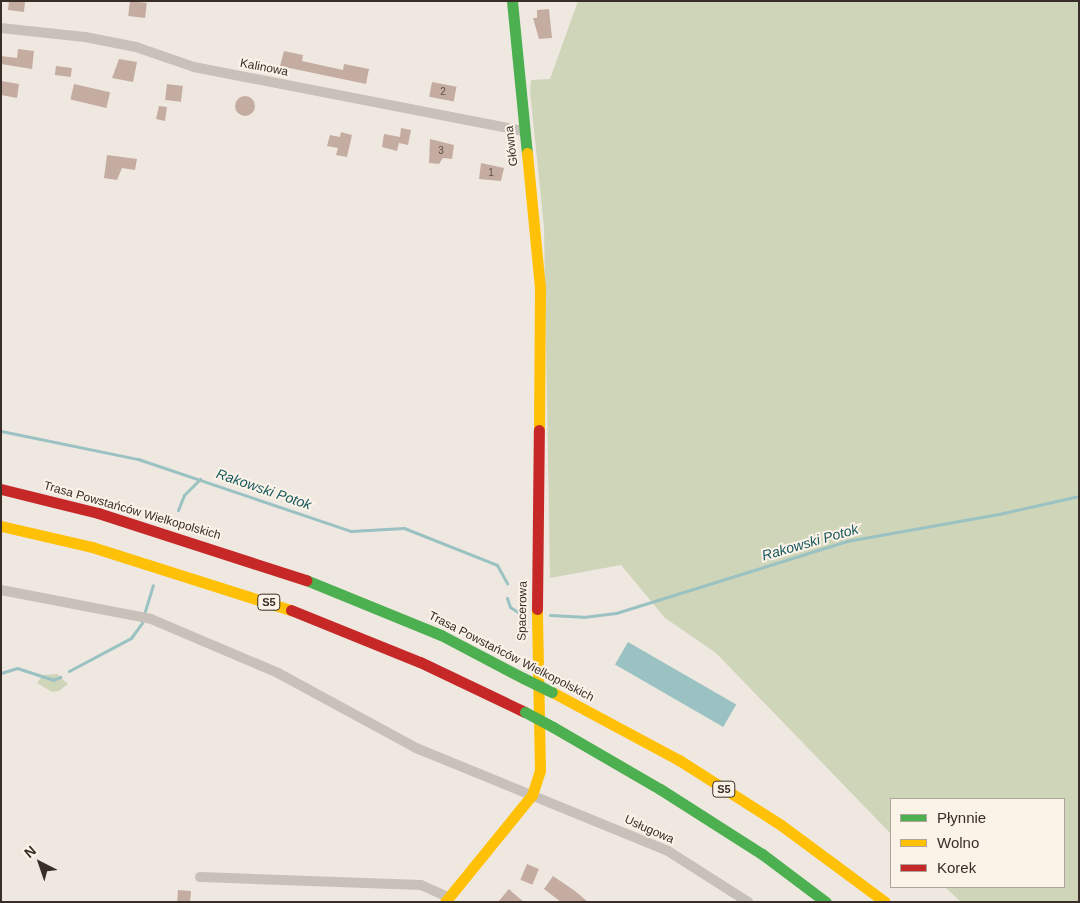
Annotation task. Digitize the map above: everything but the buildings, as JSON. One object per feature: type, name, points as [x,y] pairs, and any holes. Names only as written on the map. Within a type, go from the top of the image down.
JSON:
[{"type":"main road","name":"Główna","points":[[512,1],[540,287]]},
{"type":"main road","name":"Spacerowa","points":[[446,899],[532,796],[540,771],[536,693],[540,287]]},
{"type":"main road","name":"Trasa Powstańców Wielkopolskich","points":[[1,489],[98,513],[278,569],[441,634],[679,760],[780,825],[885,902]]},
{"type":"main road","name":"S5","points":[[1,526],[180,572],[265,600],[420,662],[525,712],[660,789],[762,854],[826,902]]},
{"type":"street","name":"Kalinowa","points":[[1,28],[128,46],[194,67],[524,132]]},
{"type":"street","name":"Usługowa","points":[[1,590],[150,619],[278,673],[416,748],[668,851],[748,902]]},
{"type":"street","points":[[200,877],[421,885],[446,899]]},
{"type":"green space","points":[[578,1],[1079,1],[1079,902],[961,902],[946,888],[1065,888],[1065,798],[890,798],[890,833],[716,653],[665,618],[621,565],[550,578],[544,227],[530,91],[531,80],[550,79]]},
{"type":"green space","points":[[57,674],[68,684],[59,691],[52,692],[37,683],[43,675]]},
{"type":"water","points":[[628,642],[736,704],[723,727],[615,665]]},
{"type":"waterway","name":"Rakowski Potok","points":[[1,431],[138,459],[351,531],[404,528],[497,565],[507,583]]},
{"type":"waterway","points":[[178,510],[184,495],[200,479]]},
{"type":"waterway","name":"Rakowski Potok","points":[[550,615],[583,617],[616,613],[847,541],[999,514],[1079,496]]},
{"type":"waterway","points":[[145,611],[153,585]]},
{"type":"waterway","name":"Rakowski Potok","points":[[507,598],[510,607],[523,615]]},
{"type":"waterway","points":[[69,671],[131,638],[142,623]]},
{"type":"waterway","points":[[1,673],[17,668],[53,680],[60,677]]},
{"type":"traffic: fast","points":[[512,1],[527,153]]},
{"type":"traffic: fast","points":[[306,580],[441,635],[523,678]]},
{"type":"traffic: fast","points":[[523,678],[552,692]]},
{"type":"traffic: fast","points":[[525,712],[553,727]]},
{"type":"traffic: fast","points":[[553,727],[660,789],[762,854],[826,902]]},
{"type":"traffic: slow","points":[[527,153],[540,287],[539,430]]},
{"type":"traffic: slow","points":[[1,526],[92,547],[291,610]]},
{"type":"traffic: slow","points":[[445,902],[532,795],[540,771],[537,609]]},
{"type":"traffic: slow","points":[[552,692],[679,760],[781,825],[885,902]]},
{"type":"traffic: jam","points":[[537,609],[539,430]]},
{"type":"traffic: jam","points":[[1,489],[98,513],[306,580]]},
{"type":"traffic: jam","points":[[291,610],[420,662],[525,712]]}]
